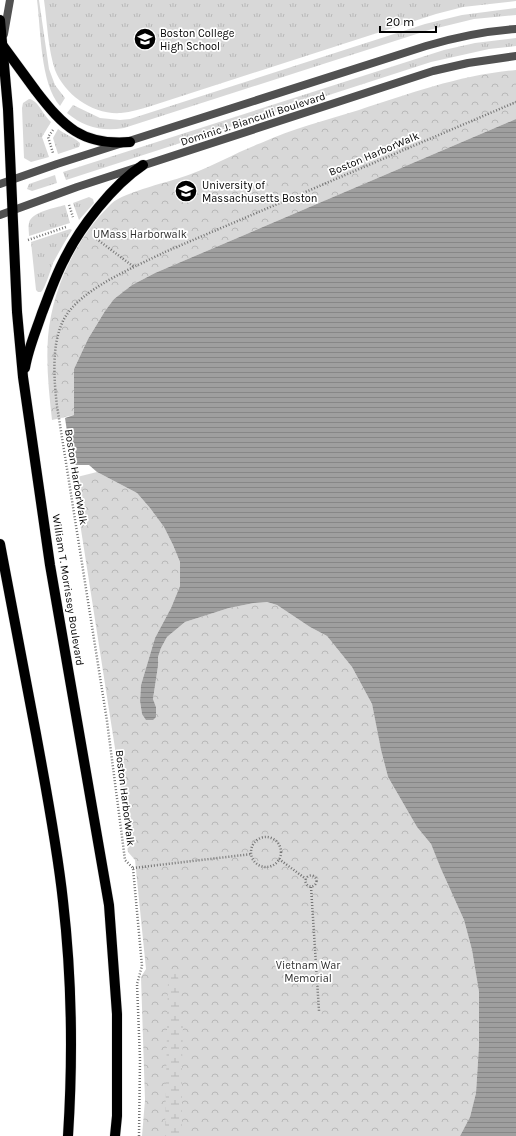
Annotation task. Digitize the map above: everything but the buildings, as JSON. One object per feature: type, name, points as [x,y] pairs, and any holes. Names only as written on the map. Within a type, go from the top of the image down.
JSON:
[{"type":"main road","name":"William T. Morrissey Boulevard","points":[[0,20],[8,116],[17,312],[23,378],[50,565],[109,905],[117,1014],[117,1116],[115,1136]]},
{"type":"main road","points":[[3,46],[52,111],[66,126],[80,134],[100,141],[115,143],[130,142]]},
{"type":"main road","points":[[23,378],[28,354],[35,332],[64,259],[78,236],[95,213],[129,176],[143,165]]},
{"type":"main road","points":[[0,544],[3,578],[54,832],[63,900],[69,969],[71,1035],[68,1136]]},
{"type":"street","name":"William T. Morrissey Boulevard","points":[[3,46],[5,23],[10,0]]},
{"type":"street","name":"Dominic J. Bianculli Boulevard","points":[[0,184],[11,179],[452,38],[516,29]]},
{"type":"street","name":"Dominic J. Bianculli Boulevard","points":[[0,215],[77,186],[433,71],[468,63],[516,56]]},
{"type":"path","name":"Boston HarborWalk","points":[[139,1136],[140,1059],[137,984],[142,966],[133,868],[125,860],[107,722],[57,406],[54,364],[59,330],[64,318],[88,293],[134,267],[165,252],[516,102]]},
{"type":"path","points":[[54,154],[48,137],[55,126]]},
{"type":"path","points":[[69,204],[75,224]]},
{"type":"path","points":[[28,240],[69,226]]},
{"type":"path","points":[[90,234],[134,267]]},
{"type":"path","points":[[264,837],[275,840],[280,847],[281,853],[279,859],[274,865],[265,867],[257,864],[253,859],[252,854],[252,848],[256,841],[264,837]]},
{"type":"path","points":[[133,868],[252,854]]},
{"type":"path","points":[[279,859],[306,879],[306,884],[312,887]]},
{"type":"path","points":[[306,879],[310,876],[315,878],[316,884],[312,887],[320,1011]]},
{"type":"green space","points":[[37,0],[39,0],[49,69],[55,85],[65,98],[60,106],[53,96],[45,70],[42,56]]},
{"type":"green space","points":[[44,0],[516,1],[463,7],[436,14],[151,106],[121,113],[111,113],[100,111],[81,102],[66,88],[60,79],[55,70],[51,54]]},
{"type":"green space","points":[[516,8],[516,15],[474,19],[429,30],[124,128],[101,129],[80,122],[67,113],[73,105],[100,118],[120,120],[130,119],[425,24],[462,15]]},
{"type":"green space","points":[[516,38],[516,46],[489,49],[431,62],[66,180],[63,172],[444,50],[475,43]]},
{"type":"green space","name":"UMass Harborwalk","points":[[516,70],[516,119],[155,273],[132,285],[114,299],[105,311],[88,339],[74,369],[74,415],[52,420],[47,358],[50,319],[60,283],[77,248],[87,232],[111,204],[127,195],[191,174],[297,129],[456,80],[496,72]]},
{"type":"green space","points":[[29,99],[38,105],[51,122],[42,137],[49,157],[31,162],[24,158],[22,108],[23,103]]},
{"type":"green space","points":[[58,129],[78,141],[80,143],[79,147],[58,154],[53,138]]},
{"type":"green space","points":[[55,175],[57,183],[32,191],[27,189],[29,184]]},
{"type":"green space","points":[[89,197],[93,199],[94,203],[79,220],[73,203]]},
{"type":"green space","points":[[65,205],[70,223],[29,236],[29,223],[34,216],[44,211]]},
{"type":"green space","points":[[70,229],[72,230],[53,263],[44,287],[41,292],[38,292],[36,290],[31,242]]},
{"type":"green space","name":"Vietnam War Memorial","points":[[97,472],[137,493],[164,527],[180,562],[180,586],[171,608],[155,638],[141,685],[140,701],[142,714],[156,707],[153,699],[158,657],[167,637],[185,622],[229,608],[267,602],[277,605],[310,627],[327,636],[352,667],[372,704],[388,777],[417,827],[431,844],[464,920],[472,950],[479,992],[479,1045],[476,1093],[470,1117],[460,1136],[142,1136],[145,1100],[141,977],[146,969],[135,860],[128,852],[119,774],[73,478]]},
{"type":"green space","points":[[176,970],[178,976],[183,1027],[182,1136],[165,1136],[168,979],[170,972]]},
{"type":"shaded area","points":[[516,119],[516,1136],[460,1136],[470,1117],[476,1093],[479,1045],[479,992],[472,950],[464,920],[431,844],[417,827],[388,777],[372,704],[352,667],[327,636],[310,627],[277,605],[267,602],[229,608],[185,622],[167,637],[158,657],[153,699],[156,707],[156,717],[153,720],[146,720],[142,714],[140,701],[141,685],[155,638],[171,608],[180,586],[180,562],[164,527],[137,493],[97,472],[89,465],[72,465],[65,418],[74,415],[74,369],[88,339],[114,299],[132,285],[155,273]]},
{"type":"place","name":"Boston College High School","points":[[145,39]]},
{"type":"place","name":"University of Massachusetts Boston","points":[[186,191]]}]
